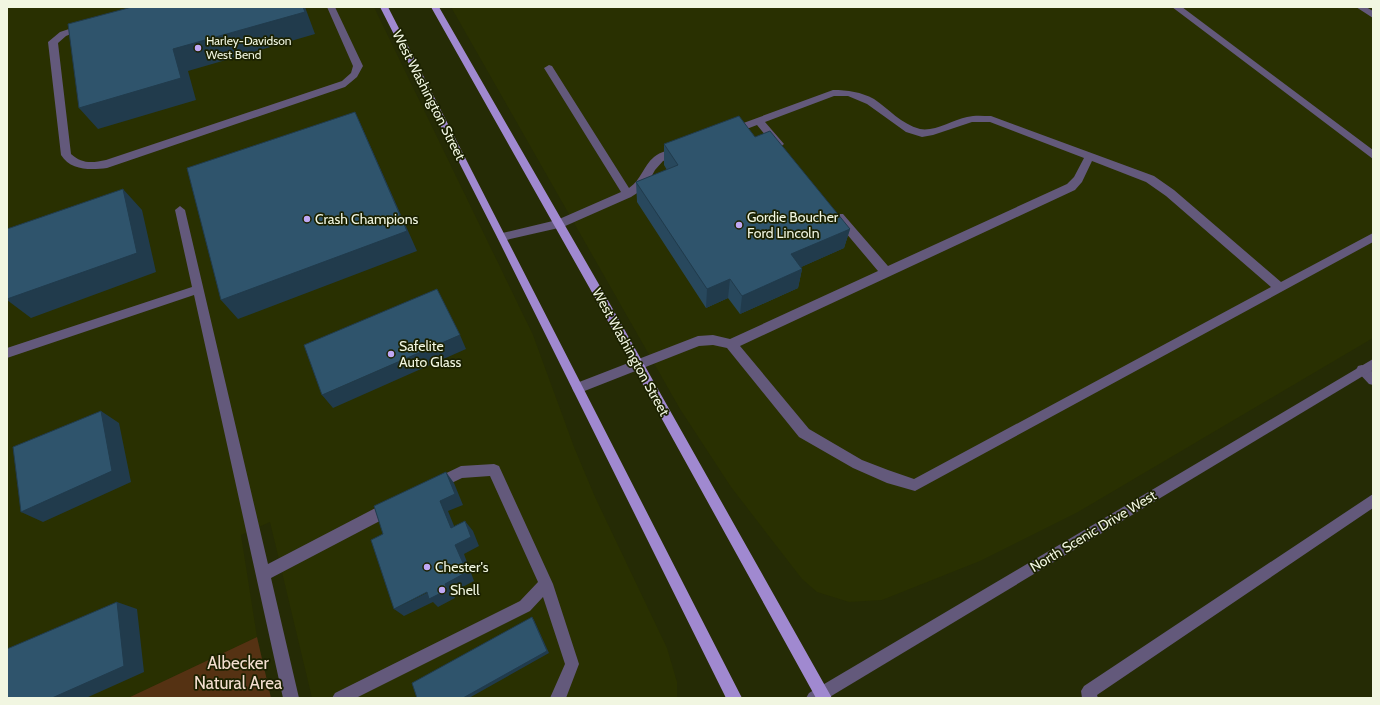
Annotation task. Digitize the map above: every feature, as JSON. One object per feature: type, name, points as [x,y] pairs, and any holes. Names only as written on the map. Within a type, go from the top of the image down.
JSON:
[{"type":"main road","name":"West Washington Street","points":[[384,7],[502,236],[734,698]]},
{"type":"main road","name":"West Washington Street","points":[[435,7],[559,224],[820,697]]},
{"type":"street","points":[[93,25],[63,34],[53,42],[66,155],[74,162],[83,166],[107,164],[342,85],[357,72],[358,66],[331,7]]},
{"type":"street","points":[[1176,7],[1373,155]]},
{"type":"street","points":[[1360,7],[1373,15]]},
{"type":"street","points":[[549,68],[627,194]]},
{"type":"street","points":[[723,134],[832,93],[852,93],[873,102],[907,129],[924,133],[972,119],[991,120],[1150,179],[1279,287]]},
{"type":"street","points":[[759,121],[784,151]]},
{"type":"street","points":[[502,236],[559,224],[627,194],[641,185],[651,167],[659,158],[687,148]]},
{"type":"street","points":[[578,388],[698,341],[713,340],[731,344],[1071,187],[1078,179],[1090,156]]},
{"type":"street","points":[[830,206],[886,272]]},
{"type":"street","points":[[180,210],[292,698]]},
{"type":"street","points":[[731,344],[804,433],[819,444],[890,478],[915,485],[1373,237]]},
{"type":"street","points":[[7,353],[198,289]]},
{"type":"street","name":"North Scenic Drive West","points":[[820,697],[1369,371]]},
{"type":"street","points":[[420,493],[461,472],[494,470],[546,584],[572,664],[558,698]]},
{"type":"street","points":[[263,574],[406,500]]},
{"type":"street","points":[[1091,696],[1373,500]]},
{"type":"street","points":[[340,698],[525,606],[546,584]]},
{"type":"shaded area","points":[[7,7],[374,7],[533,335],[574,447],[595,497],[667,648],[677,682],[677,698],[312,698],[270,522],[241,535],[257,637],[128,698],[7,698]]},
{"type":"shaded area","points":[[451,7],[1373,7],[1373,338],[1078,512],[980,561],[882,600],[849,602],[817,592],[802,579],[731,487],[680,409]]},
{"type":"green space","name":"Albecker Natural Area","points":[[257,637],[271,698],[128,698]]},
{"type":"building","points":[[132,7],[303,7],[305,12],[173,49],[181,78],[79,108],[68,24]]},
{"type":"building","name":"Crash Champions","points":[[355,112],[407,231],[221,300],[187,168]]},
{"type":"building","name":"Gordie Boucher Ford Lincoln","points":[[739,116],[755,137],[770,131],[850,229],[791,254],[802,269],[742,296],[730,279],[707,289],[636,182],[678,165],[664,144]]},
{"type":"building","points":[[123,189],[137,253],[7,299],[7,229]]},
{"type":"building","name":"Safelite Auto Glass","points":[[437,289],[460,335],[322,395],[304,345]]},
{"type":"building","points":[[101,411],[112,471],[21,512],[13,447]]},
{"type":"building","points":[[446,472],[455,494],[440,501],[451,528],[465,521],[471,537],[455,545],[467,572],[445,584],[447,590],[429,599],[427,592],[394,609],[371,540],[383,534],[374,506]]},
{"type":"building","points":[[117,602],[124,666],[52,698],[7,698],[7,649]]},
{"type":"building","points":[[532,617],[547,651],[463,698],[417,698],[412,683]]},
{"type":"place","name":"Harley-Davidson West Bend","points":[[198,48]]},
{"type":"place","name":"Crash Champions","points":[[307,219]]},
{"type":"place","name":"Gordie Boucher Ford Lincoln","points":[[739,225]]},
{"type":"place","name":"Safelite Auto Glass","points":[[391,354]]},
{"type":"place","name":"Chester's","points":[[427,567]]},
{"type":"place","name":"Shell","points":[[442,590]]}]
